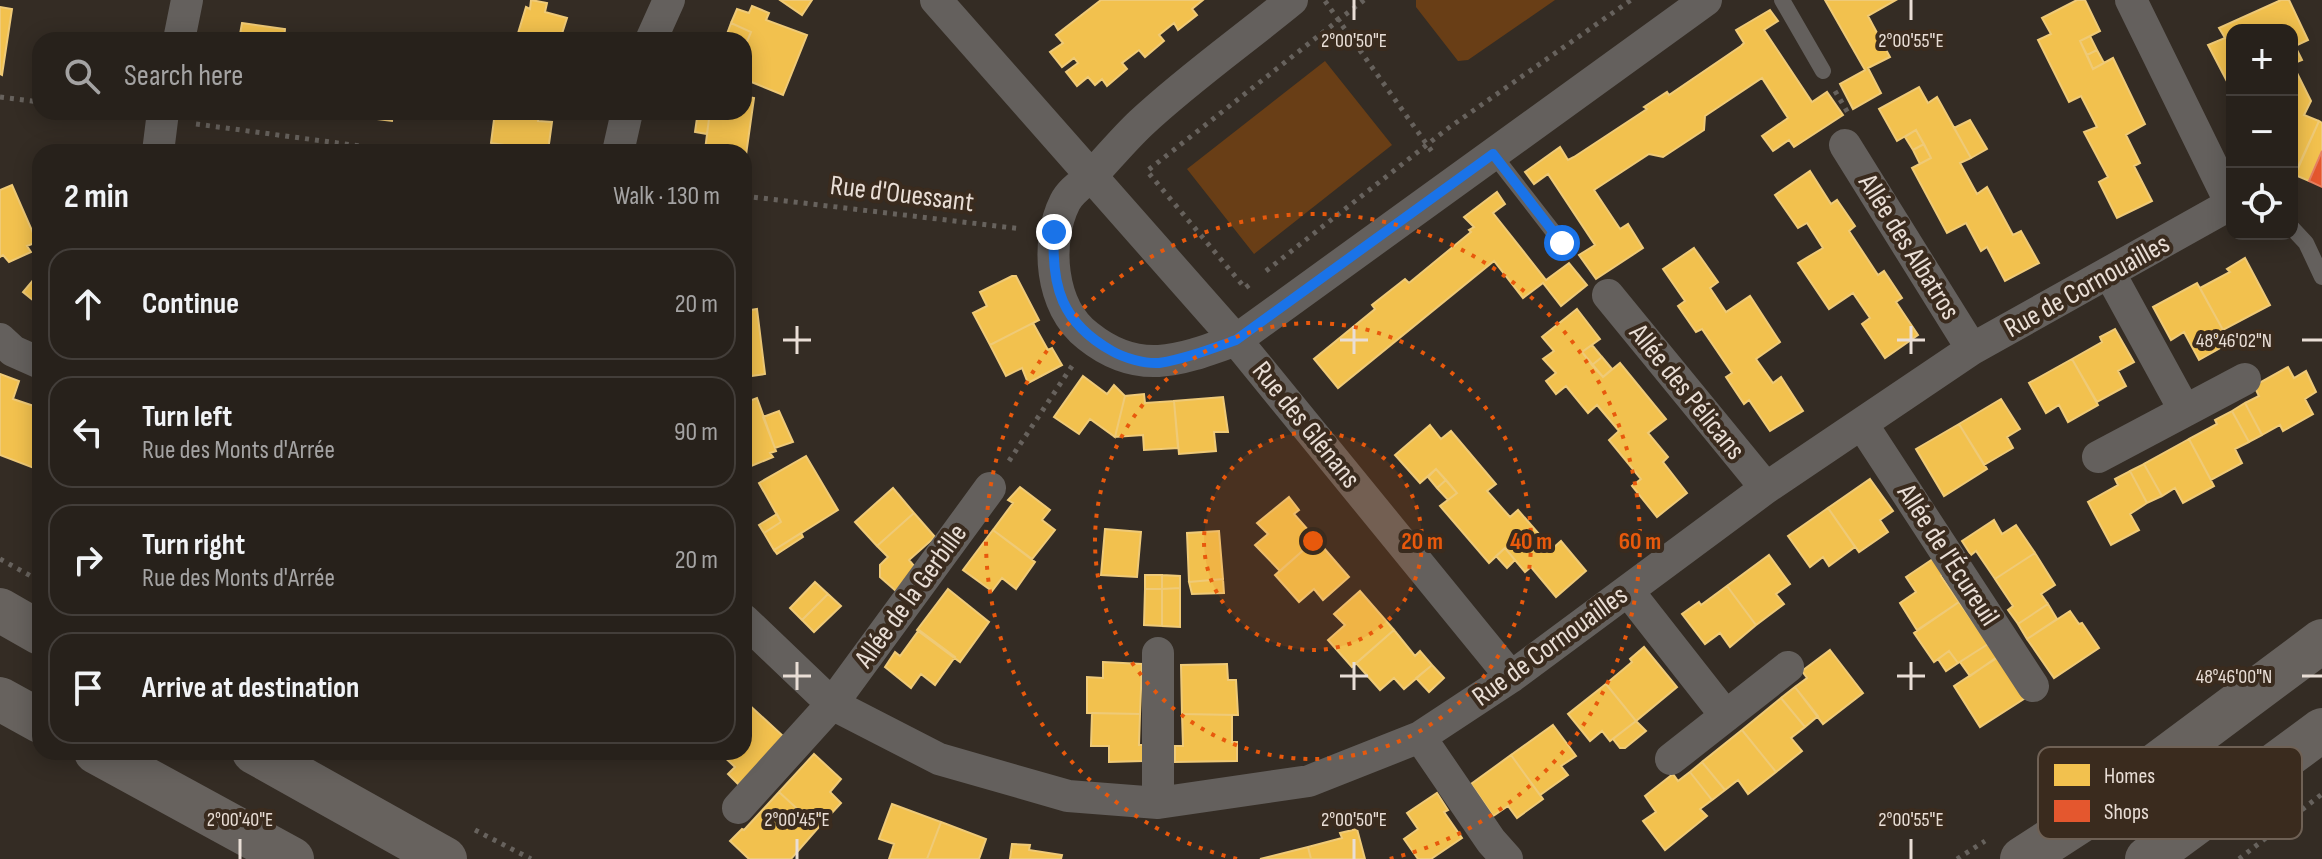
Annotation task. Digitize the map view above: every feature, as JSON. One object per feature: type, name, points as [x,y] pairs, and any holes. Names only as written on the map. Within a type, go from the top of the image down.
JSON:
[{"type":"main road","points":[[0,610],[32,628]]},
{"type":"main road","points":[[2180,747],[2322,641]]},
{"type":"main road","points":[[0,699],[32,717]]},
{"type":"main road","points":[[2299,747],[2322,730]]},
{"type":"main road","points":[[111,760],[292,859]]},
{"type":"main road","points":[[268,760],[445,859]]},
{"type":"main road","points":[[2022,859],[2053,839]]},
{"type":"main road","points":[[2147,859],[2174,839]]},
{"type":"street","points":[[181,32],[187,0]]},
{"type":"street","points":[[655,32],[669,0]]},
{"type":"street","name":"Rue des Glénans","points":[[936,0],[1236,340],[1511,677]]},
{"type":"street","points":[[1292,0],[1141,123],[1066,199],[1054,232],[1052,267],[1064,305],[1083,332],[1122,357],[1156,363],[1198,354],[1236,340],[1706,0]]},
{"type":"street","name":"Rue de Cornouailles","points":[[2139,2],[2226,191]]},
{"type":"street","points":[[159,144],[162,120]]},
{"type":"street","points":[[620,144],[625,120]]},
{"type":"street","name":"Allée des Albatros","points":[[1845,145],[1972,349]]},
{"type":"street","name":"Rue de Cornouailles","points":[[752,628],[832,704],[939,759],[1068,796],[1158,803],[1309,781],[1420,737],[1511,677],[1766,488],[1972,349],[2226,207]]},
{"type":"street","points":[[2110,274],[2185,411]]},
{"type":"street","name":"Allée des Pélicans","points":[[1608,295],[1766,488]]},
{"type":"street","points":[[0,339],[13,351],[32,359]]},
{"type":"street","points":[[2098,457],[2245,379]]},
{"type":"street","name":"Allée de l'Écureuil","points":[[1862,424],[2033,686]]},
{"type":"street","name":"Allée de la Gerbille","points":[[738,808],[832,704],[990,488]]},
{"type":"street","points":[[1628,591],[1726,716]]},
{"type":"street","points":[[1158,653],[1158,803]]},
{"type":"street","points":[[1671,759],[1788,667]]},
{"type":"street","points":[[1420,737],[1491,841],[1507,859]]},
{"type":"lane","points":[[1782,0],[1823,71]]},
{"type":"lane","points":[[1493,154],[1562,243]]},
{"type":"lane","points":[[2298,234],[2306,243],[2322,277]]},
{"type":"path","points":[[1324,0],[1455,182]]},
{"type":"path","points":[[1364,0],[1147,171],[1245,288],[1427,145],[1631,0]]},
{"type":"path","points":[[1823,71],[1851,118],[1845,145]]},
{"type":"path","points":[[0,97],[32,101]]},
{"type":"path","points":[[189,120],[351,144]]},
{"type":"path","name":"Rue d'Ouessant","points":[[752,197],[1054,232]]},
{"type":"path","points":[[990,488],[1091,339]]},
{"type":"path","points":[[0,559],[32,577]]},
{"type":"path","points":[[2302,810],[2322,794]]},
{"type":"path","points":[[2239,859],[2265,839]]},
{"type":"shaded area","points":[[1416,0],[1555,0],[1468,60],[1458,61],[1416,7]]},
{"type":"shaded area","points":[[1325,61],[1392,145],[1254,254],[1187,169]]},
{"type":"building: Homes","points":[[531,0],[547,3],[545,12],[567,18],[563,32],[518,32],[526,7],[530,9]]},
{"type":"building: Homes","points":[[780,0],[812,0],[802,15]]},
{"type":"building: Homes","points":[[1101,0],[1203,0],[1192,9],[1197,15],[1178,30],[1174,23],[1159,35],[1164,41],[1145,57],[1139,50],[1122,63],[1127,69],[1107,86],[1102,79],[1095,85],[1088,77],[1077,86],[1066,72],[1078,63],[1074,58],[1062,67],[1050,52],[1063,43],[1056,35]]},
{"type":"building: Homes","points":[[1825,0],[1896,0],[1868,16],[1890,57],[1868,68],[1881,93],[1853,109],[1840,84],[1865,70]]},
{"type":"building: Homes","points":[[2077,0],[2085,0],[2100,31],[2080,41],[2093,69],[2113,58],[2145,124],[2126,135],[2140,163],[2134,166],[2152,201],[2117,218],[2099,182],[2108,177],[2084,132],[2097,127],[2081,96],[2069,102],[2038,40],[2051,34],[2042,18]]},
{"type":"building: Homes","points":[[2281,0],[2289,0],[2308,40],[2298,45],[2298,24],[2228,24]]},
{"type":"building: Homes","points":[[752,6],[769,13],[766,20],[807,35],[783,95],[752,82],[752,32],[731,23],[737,9],[749,13]]},
{"type":"building: Homes","points":[[0,7],[12,9],[2,75],[0,74]]},
{"type":"building: Homes","points":[[1770,10],[1778,21],[1764,30],[1812,102],[1827,92],[1843,115],[1794,147],[1789,140],[1773,151],[1762,136],[1788,118],[1762,78],[1705,116],[1704,130],[1663,157],[1649,154],[1594,190],[1620,229],[1628,224],[1643,248],[1596,279],[1579,255],[1595,245],[1548,174],[1534,184],[1525,172],[1560,147],[1568,160],[1574,157],[1647,109],[1644,107],[1667,92],[1669,95],[1741,46],[1744,43],[1736,30]]},
{"type":"building: Homes","points":[[242,23],[285,29],[285,32],[240,32]]},
{"type":"building: Homes","points":[[731,23],[751,32],[728,32]]},
{"type":"building: Homes","points":[[2226,25],[2226,80],[2208,45],[2225,38],[2219,28]]},
{"type":"building: Homes","points":[[2090,36],[2097,50],[2087,55],[2080,41]]},
{"type":"building: Homes","points":[[2097,50],[2104,63],[2093,69],[2087,55]]},
{"type":"building: Homes","points":[[2298,75],[2311,101],[2304,115],[2319,121],[2298,167]]},
{"type":"building: Homes","points":[[1919,87],[1928,103],[1937,97],[1971,158],[1960,163],[1977,194],[1987,187],[2013,235],[2021,231],[2039,263],[2005,281],[1987,247],[1981,251],[1966,223],[1947,233],[1912,168],[1931,158],[1916,130],[1897,141],[1879,109]]},
{"type":"building: Homes","points":[[494,120],[552,122],[549,144],[491,143]]},
{"type":"building: Homes","points":[[697,120],[709,120],[707,134],[695,132]]},
{"type":"building: Homes","points":[[709,120],[751,120],[748,144],[706,144]]},
{"type":"building: Homes","points":[[1970,120],[1987,149],[1971,158],[1954,128]]},
{"type":"building: Homes","points":[[2319,121],[2322,123],[2322,151],[2309,181],[2298,176],[2298,168]]},
{"type":"building: Homes","points":[[1916,130],[1924,144],[1913,150],[1905,137]]},
{"type":"building: Homes","points":[[1924,144],[1931,158],[1920,164],[1913,150]]},
{"type":"building: Homes","points":[[1810,171],[1831,204],[1837,200],[1855,226],[1849,231],[1878,275],[1884,271],[1902,298],[1896,302],[1918,335],[1885,358],[1862,324],[1870,318],[1853,293],[1829,309],[1798,263],[1823,248],[1807,223],[1798,228],[1775,195]]},
{"type":"building: Homes","points":[[12,185],[32,231],[32,244],[27,246],[31,252],[9,262],[3,255],[0,257],[0,190]]},
{"type":"building: Homes","points":[[1497,192],[1505,204],[1493,213],[1546,280],[1569,263],[1587,285],[1561,306],[1543,283],[1523,298],[1494,261],[1338,388],[1314,359],[1375,309],[1372,305],[1405,279],[1409,283],[1471,232],[1469,230],[1474,227],[1464,217]]},
{"type":"building: Homes","points":[[1694,248],[1718,282],[1710,288],[1726,312],[1750,296],[1780,342],[1756,359],[1773,383],[1781,377],[1803,411],[1770,431],[1749,400],[1744,404],[1726,377],[1732,373],[1702,329],[1696,332],[1678,306],[1685,301],[1663,269]]},
{"type":"building: Homes","points":[[2245,258],[2270,305],[2223,330],[2200,288],[2230,272],[2227,269]]},
{"type":"building: Homes","points":[[1016,276],[1039,320],[990,345],[973,313],[987,306],[980,292]]},
{"type":"building: Homes","points":[[32,281],[32,299],[23,292]]},
{"type":"building: Homes","points":[[2197,283],[2223,330],[2192,347],[2184,332],[2171,340],[2153,307]]},
{"type":"building: Homes","points":[[757,309],[765,374],[752,376],[752,310]]},
{"type":"building: Homes","points":[[1577,309],[1600,339],[1582,352],[1603,377],[1620,363],[1666,419],[1648,433],[1668,457],[1663,462],[1687,493],[1657,517],[1632,486],[1641,479],[1609,440],[1619,431],[1597,405],[1588,413],[1566,386],[1556,394],[1546,381],[1556,373],[1543,359],[1554,351],[1542,337]]},
{"type":"building: Homes","points":[[1033,323],[1048,350],[1052,348],[1062,365],[1028,383],[1022,368],[1006,376],[990,345]]},
{"type":"building: Homes","points":[[2115,329],[2134,362],[2118,371],[2126,386],[2097,402],[2072,359],[2102,342],[2100,337]]},
{"type":"building: Homes","points":[[2223,330],[2229,343],[2199,360],[2192,347]]},
{"type":"building: Homes","points":[[1592,345],[1602,357],[1592,365],[1582,352]]},
{"type":"building: Homes","points":[[1602,357],[1612,369],[1603,377],[1592,365]]},
{"type":"building: Homes","points":[[2072,359],[2098,405],[2068,422],[2059,405],[2046,413],[2029,383]]},
{"type":"building: Homes","points":[[2288,367],[2294,378],[2306,371],[2316,392],[2305,399],[2313,414],[2283,431],[2280,425],[2262,435],[2245,403],[2259,396],[2254,386]]},
{"type":"building: Homes","points":[[0,374],[19,381],[13,399],[32,405],[32,467],[0,455]]},
{"type":"building: Homes","points":[[1083,376],[1107,394],[1114,385],[1125,396],[1115,437],[1090,419],[1079,434],[1054,417]]},
{"type":"building: Homes","points":[[1144,394],[1145,403],[1174,401],[1178,448],[1144,450],[1143,435],[1115,437],[1125,396]]},
{"type":"building: Homes","points":[[1223,397],[1228,432],[1214,432],[1216,451],[1179,454],[1174,401]]},
{"type":"building: Homes","points":[[757,398],[776,451],[770,453],[773,457],[752,466],[752,400]]},
{"type":"building: Homes","points":[[2001,399],[2020,429],[2007,437],[2013,448],[1984,465],[1959,424]]},
{"type":"building: Homes","points":[[2245,403],[2262,435],[2249,442],[2232,411]]},
{"type":"building: Homes","points":[[779,411],[793,442],[775,448],[763,417]]},
{"type":"building: Homes","points":[[2232,411],[2249,442],[2235,449],[2242,463],[2211,480],[2189,439],[2217,424],[2215,420]]},
{"type":"building: Homes","points":[[1959,424],[1987,469],[1944,496],[1916,449]]},
{"type":"building: Homes","points":[[1430,425],[1441,439],[1451,431],[1496,484],[1487,491],[1510,517],[1518,510],[1552,549],[1561,541],[1586,571],[1556,597],[1531,567],[1525,572],[1505,548],[1489,563],[1440,506],[1457,493],[1436,469],[1420,483],[1395,455]]},
{"type":"building: Homes","points":[[2189,439],[2214,486],[2183,503],[2175,488],[2162,496],[2144,464]]},
{"type":"building: Homes","points":[[806,456],[838,510],[774,550],[764,533],[781,522],[759,483]]},
{"type":"building: Homes","points":[[2144,464],[2162,496],[2147,503],[2130,471]]},
{"type":"building: Homes","points":[[1436,469],[1446,480],[1437,488],[1428,477]]},
{"type":"building: Homes","points":[[2130,471],[2147,503],[2130,514],[2139,530],[2111,545],[2088,502],[2118,485],[2115,479]]},
{"type":"building: Homes","points":[[1870,479],[1893,511],[1880,520],[1888,532],[1859,552],[1828,508]]},
{"type":"building: Homes","points":[[1446,480],[1457,493],[1448,500],[1437,488]]},
{"type":"building: Homes","points":[[1020,487],[1050,510],[1042,520],[1055,530],[1032,559],[993,530],[1013,503],[1008,500]]},
{"type":"building: Homes","points":[[893,488],[914,513],[877,546],[855,522]]},
{"type":"building: Homes","points":[[1289,497],[1299,510],[1294,514],[1316,539],[1280,571],[1255,545],[1268,534],[1257,523]]},
{"type":"building: Homes","points":[[1828,508],[1855,547],[1829,566],[1823,557],[1810,567],[1788,536]]},
{"type":"building: Homes","points":[[914,513],[935,537],[909,560],[915,567],[896,591],[880,577],[880,565],[888,557],[877,546]]},
{"type":"building: Homes","points":[[777,514],[781,522],[764,533],[759,525]]},
{"type":"building: Homes","points":[[1994,520],[2002,534],[2016,525],[2035,553],[1995,579],[1976,551],[1971,555],[1962,541]]},
{"type":"building: Homes","points":[[1105,529],[1141,532],[1137,577],[1101,575]]},
{"type":"building: Homes","points":[[993,530],[1035,562],[1016,589],[1002,578],[992,591],[963,570]]},
{"type":"building: Homes","points":[[1219,531],[1223,579],[1189,582],[1187,533]]},
{"type":"building: Homes","points":[[801,533],[803,537],[777,554],[774,550]]},
{"type":"building: Homes","points":[[1316,539],[1349,577],[1323,600],[1314,589],[1299,602],[1275,575]]},
{"type":"building: Homes","points":[[1505,548],[1515,560],[1507,568],[1496,556]]},
{"type":"building: Homes","points":[[2035,553],[2055,585],[2041,594],[2048,604],[2018,624],[2008,610],[2013,606],[1995,579]]},
{"type":"building: Homes","points":[[1769,555],[1790,584],[1776,594],[1784,604],[1756,625],[1727,586]]},
{"type":"building: Homes","points":[[1936,557],[1946,573],[1941,576],[1959,602],[1917,630],[1900,603],[1916,592],[1906,577]]},
{"type":"building: Homes","points":[[1145,575],[1162,575],[1162,589],[1145,589]]},
{"type":"building: Homes","points":[[1162,575],[1180,576],[1180,588],[1162,589]]},
{"type":"building: Homes","points":[[1223,579],[1224,593],[1192,594],[1189,582]]},
{"type":"building: Homes","points":[[815,582],[828,594],[802,620],[790,608]]},
{"type":"building: Homes","points":[[1727,586],[1756,625],[1730,647],[1720,633],[1705,644],[1682,614]]},
{"type":"building: Homes","points":[[1180,588],[1180,627],[1162,626],[1162,589]]},
{"type":"building: Homes","points":[[948,589],[989,622],[960,662],[917,630]]},
{"type":"building: Homes","points":[[1145,589],[1162,589],[1162,626],[1144,625]]},
{"type":"building: Homes","points":[[1360,591],[1394,630],[1352,667],[1328,640],[1345,625],[1334,614]]},
{"type":"building: Homes","points":[[828,594],[841,606],[814,632],[802,620]]},
{"type":"building: Homes","points":[[1959,602],[1988,644],[1958,663],[1949,651],[1934,662],[1914,633]]},
{"type":"building: Homes","points":[[2048,604],[2057,619],[2027,639],[2018,624]]},
{"type":"building: Homes","points":[[2070,611],[2099,648],[2054,678],[2027,639]]},
{"type":"building: Homes","points":[[919,630],[955,657],[935,685],[921,674],[911,688],[885,667],[895,652],[900,656]]},
{"type":"building: Homes","points":[[1394,630],[1415,656],[1420,651],[1432,665],[1404,689],[1394,678],[1380,690],[1356,663]]},
{"type":"building: Homes","points":[[1988,644],[1997,657],[1970,676],[1960,662]]},
{"type":"building: Homes","points":[[1644,647],[1677,687],[1636,721],[1606,684]]},
{"type":"building: Homes","points":[[1830,650],[1863,693],[1823,724],[1795,687],[1807,678],[1802,671]]},
{"type":"building: Homes","points":[[1949,651],[1958,663],[1946,671],[1938,659]]},
{"type":"building: Homes","points":[[2000,656],[2027,697],[1980,727],[1954,686]]},
{"type":"building: Homes","points":[[1103,662],[1142,664],[1140,714],[1087,713],[1087,677],[1103,678]]},
{"type":"building: Homes","points":[[1227,664],[1228,680],[1236,680],[1238,715],[1182,714],[1181,665]]},
{"type":"building: Homes","points":[[1432,665],[1444,678],[1429,692],[1416,678]]},
{"type":"building: Homes","points":[[1606,684],[1636,721],[1610,741],[1602,731],[1590,741],[1568,714]]},
{"type":"building: Homes","points":[[1795,687],[1818,716],[1805,727],[1781,698]]},
{"type":"building: Homes","points":[[1781,698],[1805,727],[1791,738],[1802,751],[1776,772],[1742,730]]},
{"type":"building: Homes","points":[[752,708],[783,736],[739,785],[728,774],[735,767],[728,760],[752,760]]},
{"type":"building: Homes","points":[[1092,713],[1140,714],[1139,745],[1145,745],[1143,761],[1109,762],[1109,746],[1091,746]]},
{"type":"building: Homes","points":[[1182,714],[1232,715],[1232,742],[1237,742],[1237,761],[1175,762],[1175,746],[1183,746]]},
{"type":"building: Homes","points":[[1636,721],[1646,731],[1625,748],[1620,748],[1613,739]]},
{"type":"building: Homes","points":[[1553,725],[1576,756],[1561,766],[1568,775],[1540,795],[1511,755]]},
{"type":"building: Homes","points":[[1742,730],[1776,772],[1748,794],[1738,780],[1725,790],[1702,762]]},
{"type":"building: Homes","points":[[814,754],[841,779],[830,792],[841,803],[818,828],[779,792]]},
{"type":"building: Homes","points":[[1511,755],[1543,799],[1517,818],[1508,806],[1493,816],[1471,784]]},
{"type":"building: Homes","points":[[1702,762],[1725,790],[1712,800],[1690,772]]},
{"type":"building: Homes","points":[[1690,772],[1712,800],[1700,809],[1707,816],[1665,850],[1643,821],[1656,812],[1645,796],[1673,774],[1678,781]]},
{"type":"building: Homes","points":[[779,792],[818,828],[791,859],[749,859],[730,841]]},
{"type":"building: Homes","points":[[1437,793],[1448,810],[1444,812],[1462,838],[1431,859],[1418,859],[1404,839],[1418,829],[1407,813]]},
{"type":"building: Homes","points":[[892,804],[941,822],[927,859],[889,859],[894,844],[879,839]]},
{"type":"building: Homes","points":[[941,822],[986,839],[979,859],[927,859]]},
{"type":"building: Homes","points":[[1357,829],[1365,859],[1311,859],[1308,847],[1342,838],[1340,833]]},
{"type":"building: Homes","points":[[1012,844],[1030,845],[1029,850],[1062,855],[1061,859],[1010,859]]},
{"type":"building: Homes","points":[[1308,847],[1311,859],[1260,859]]},
{"type":"building: Shops","points":[[2322,151],[2322,187],[2309,181]]},
{"type":"route","points":[[1054,232],[1052,267],[1064,305],[1083,332],[1122,357],[1156,363],[1198,354],[1236,340],[1493,154],[1562,243]]}]
